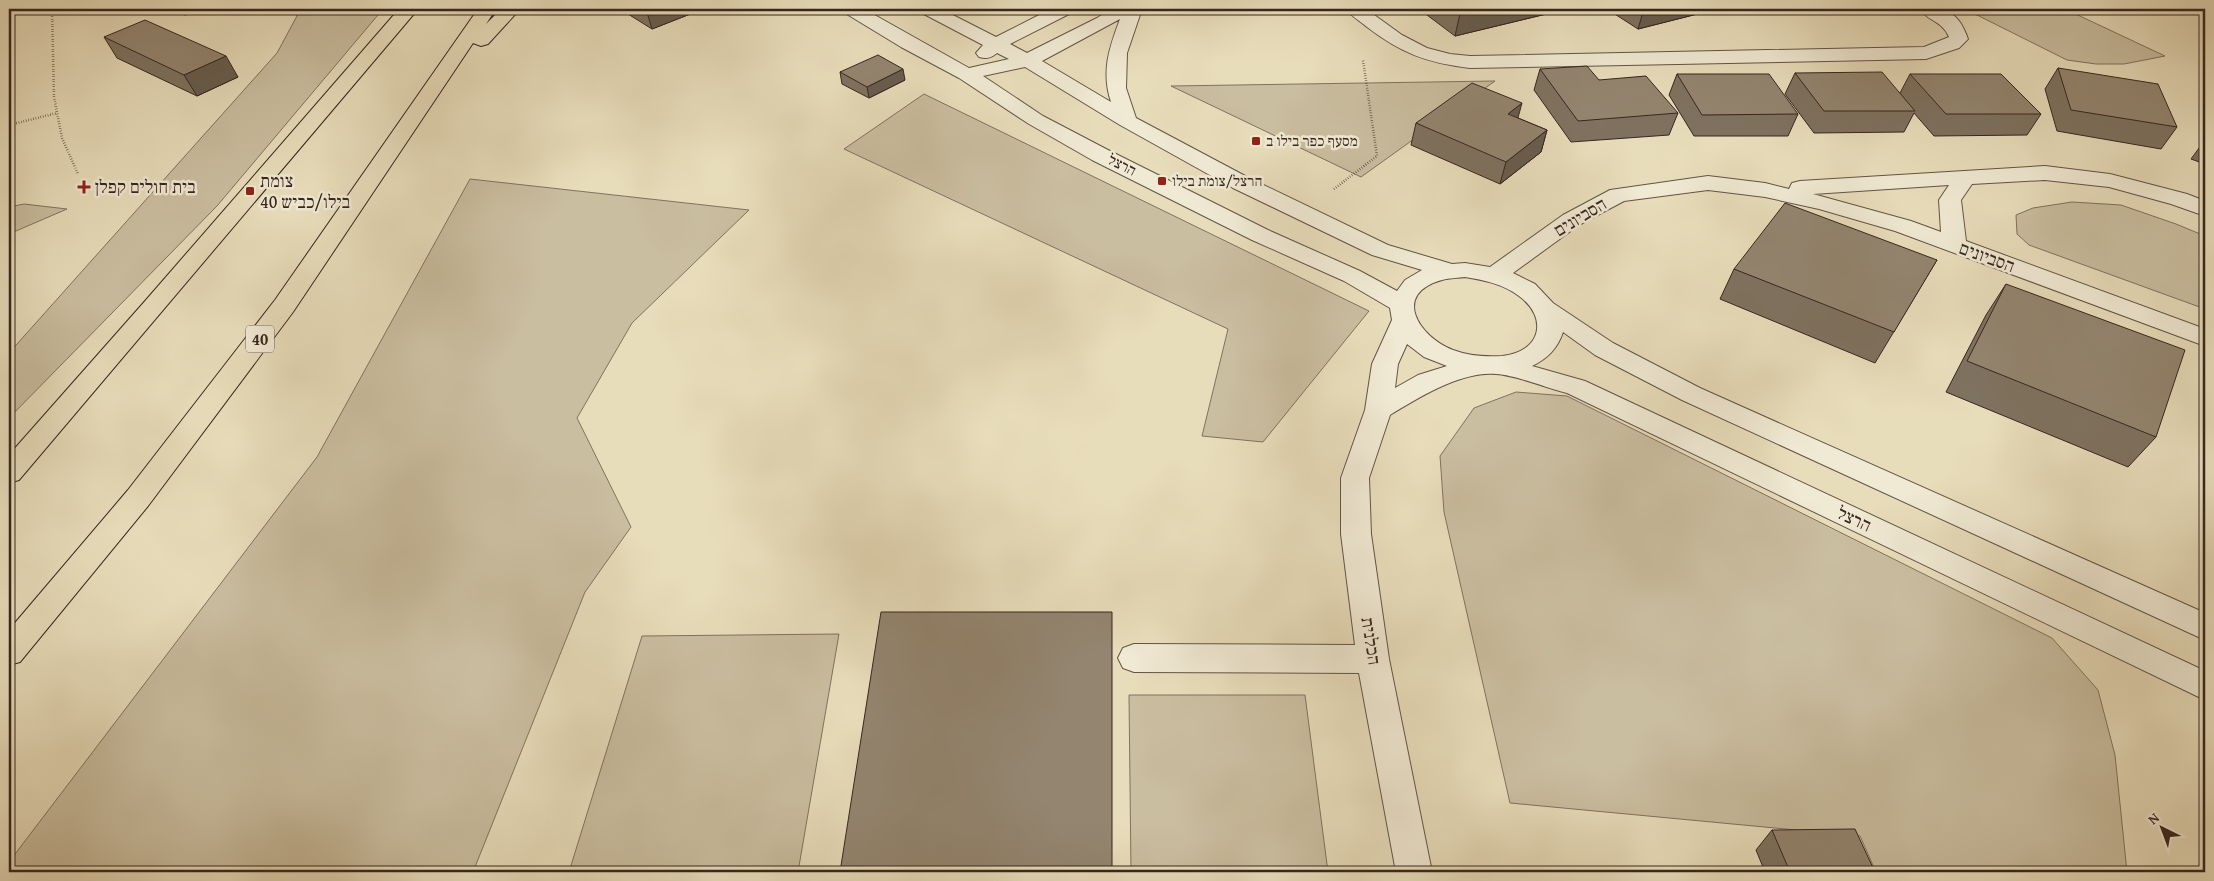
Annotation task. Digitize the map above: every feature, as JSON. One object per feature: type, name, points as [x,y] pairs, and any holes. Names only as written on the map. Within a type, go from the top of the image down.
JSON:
[{"type":"highway","points":[[9,473],[149,313],[409,9]]},
{"type":"highway","name":"40","points":[[9,652],[138,498],[284,306],[487,9]]},
{"type":"highway","points":[[428,95],[511,9]]},
{"type":"street","name":"הרצל","points":[[851,9],[908,43],[966,74],[1036,120],[1100,155],[1260,235],[1352,276],[1403,313]]},
{"type":"street","points":[[928,9],[1027,61],[1127,121],[1241,183],[1380,250],[1451,271]]},
{"type":"street","points":[[954,24],[995,23],[1051,9]]},
{"type":"street","points":[[966,74],[994,44],[1065,9]]},
{"type":"street","points":[[966,74],[1027,61],[1104,22],[1123,9]]},
{"type":"street","points":[[1127,121],[1116,88],[1116,61],[1133,9]]},
{"type":"street","points":[[1355,9],[1404,46],[1444,60],[1470,62],[1926,53],[1952,44],[1959,39],[1955,27],[1944,16],[1929,9]]},
{"type":"street","name":"הסביונים","points":[[1765,190],[2045,173],[2110,181],[2179,199],[2205,209]]},
{"type":"street","points":[[1955,246],[1950,200],[1965,178]]},
{"type":"street","name":"הסביונים","points":[[1495,275],[1571,220],[1618,195],[1708,183],[1765,190],[1824,203],[1903,226],[2205,338]]},
{"type":"street","points":[[1491,365],[1457,360],[1433,351],[1415,337],[1403,313],[1406,292],[1432,274],[1465,270],[1495,275],[1522,287],[1534,295],[1546,309],[1604,349],[1690,394],[2205,626]]},
{"type":"street","points":[[1378,410],[1427,381],[1491,365],[1521,361],[1538,352],[1548,339],[1551,325],[1546,309]]},
{"type":"street","name":"הכלנית","points":[[1403,313],[1385,364],[1378,410],[1355,478],[1356,534],[1373,659],[1414,872]]},
{"type":"street","name":"הרצל","points":[[1491,365],[1576,386],[2205,686]]},
{"type":"street","points":[[1134,658],[1373,659]]},
{"type":"path","points":[[52,9],[54,97],[62,138],[78,174]]},
{"type":"path","points":[[1302,213],[1377,156],[1363,56]]},
{"type":"path","points":[[9,126],[57,113]]},
{"type":"shaded area","points":[[289,9],[383,9],[217,206],[9,418],[9,353],[277,53],[297,16]]},
{"type":"shaded area","points":[[1965,9],[2065,9],[2165,56],[2124,64],[2096,64],[2067,60]]},
{"type":"shaded area","points":[[1495,81],[1361,177],[1171,86]]},
{"type":"shaded area","points":[[924,94],[1369,311],[1263,442],[1202,436],[1228,329],[844,149]]},
{"type":"shaded area","points":[[470,179],[749,210],[632,323],[577,418],[631,527],[585,592],[473,872],[9,872],[9,862],[317,457]]},
{"type":"shaded area","points":[[2072,202],[2121,205],[2205,236],[2205,309],[2029,245],[2017,234],[2016,215],[2033,208]]},
{"type":"shaded area","points":[[24,204],[67,209],[9,234],[9,207]]},
{"type":"shaded area","points":[[1516,392],[1567,396],[2052,638],[2098,690],[2115,755],[2127,872],[1876,872],[1860,836],[1510,803],[1444,512],[1440,456],[1474,408]]},
{"type":"shaded area","points":[[839,634],[798,872],[569,872],[642,636]]},
{"type":"shaded area","points":[[1129,695],[1305,695],[1328,872],[1131,872]]},
{"type":"building","points":[[145,20],[226,56],[184,75],[104,37]]},
{"type":"building","points":[[878,55],[903,69],[867,87],[840,72]]},
{"type":"building","points":[[1587,66],[1599,80],[1646,76],[1678,113],[1578,121],[1540,69]]},
{"type":"building","points":[[2058,68],[2158,84],[2177,127],[2071,110]]},
{"type":"building","points":[[1882,72],[1915,111],[1824,111],[1795,73]]},
{"type":"building","points":[[1677,74],[1769,74],[1798,114],[1702,115]]},
{"type":"building","points":[[1910,74],[2001,74],[2041,114],[1946,114]]},
{"type":"building","points":[[1472,83],[1522,103],[1508,114],[1547,130],[1506,162],[1416,123]]},
{"type":"building","points":[[1785,203],[1937,260],[1894,332],[1734,269]]},
{"type":"building","points":[[2006,284],[2185,350],[2156,437],[1967,361]]},
{"type":"building","points":[[881,612],[1112,612],[1112,872],[840,872]]},
{"type":"building","points":[[1855,829],[1875,872],[1790,872],[1772,830]]},
{"type":"place","name":"מסעף כפר בילו ב","points":[[1256,141]]},
{"type":"place","name":"הרצל/צומת בילו","points":[[1162,181]]},
{"type":"place","name":"בית חולים קפלן","points":[[84,187]]},
{"type":"place","name":"צומת בילו/כביש 40","points":[[250,191]]}]
